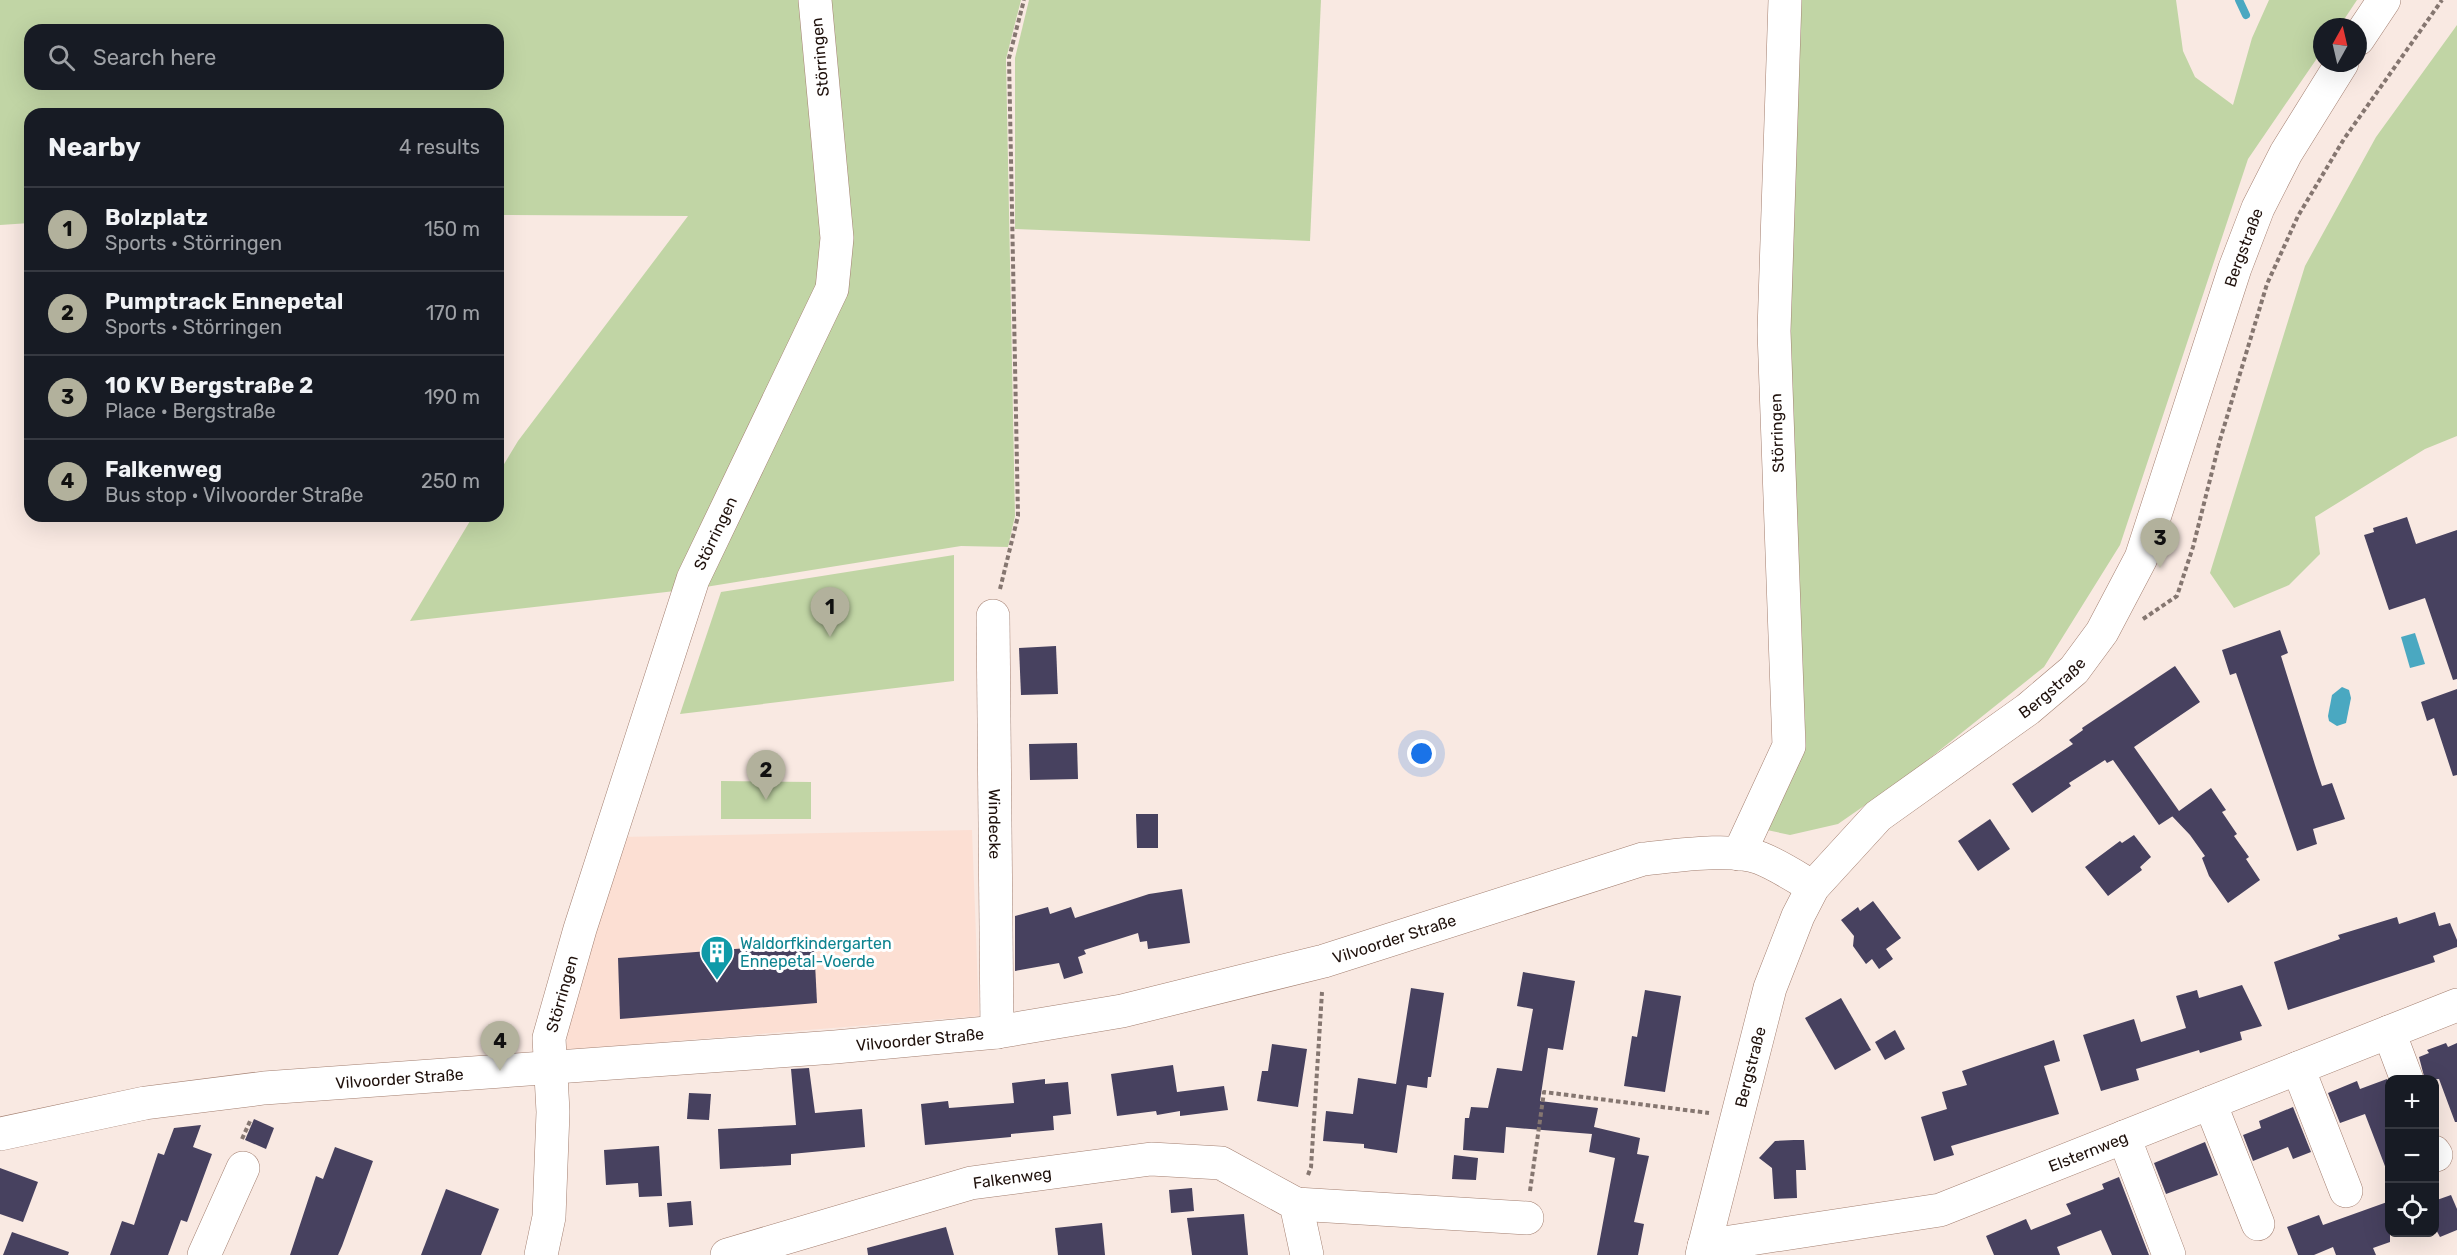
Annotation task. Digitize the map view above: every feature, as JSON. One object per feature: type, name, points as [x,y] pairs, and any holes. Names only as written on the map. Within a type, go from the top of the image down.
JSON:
[{"type":"street","name":"Störringen","points":[[541,1255],[549,1217],[553,1112],[549,1038],[580,929],[693,579],[832,289],[837,238],[815,0]]},
{"type":"street","name":"Störringen","points":[[1739,854],[1789,746],[1774,331],[1785,0]]},
{"type":"street","points":[[2367,26],[2384,0]]},
{"type":"street","name":"Bergstraße","points":[[1703,1251],[1770,988],[1786,943],[1813,887],[1878,816],[2028,709],[2074,670],[2102,632],[2141,558],[2235,268],[2258,208],[2286,153],[2336,72]]},
{"type":"street","name":"Windecke","points":[[993,616],[997,1032]]},
{"type":"street","name":"Vilvoorder Straße","points":[[0,1134],[145,1103],[264,1088],[836,1047],[997,1032],[1122,1011],[1324,961],[1643,859],[1739,854],[1758,858],[1813,887]]},
{"type":"street","name":"Elsternweg","points":[[1703,1251],[1940,1210],[2457,1005]]},
{"type":"street","points":[[2389,1032],[2405,1075]]},
{"type":"street","points":[[2298,1068],[2346,1191]]},
{"type":"street","points":[[2210,1103],[2258,1224]]},
{"type":"street","points":[[2124,1137],[2169,1255]]},
{"type":"street","name":"Falkenweg","points":[[727,1255],[971,1183],[1151,1159],[1221,1163],[1296,1204],[1527,1218]]},
{"type":"street","points":[[204,1255],[243,1168]]},
{"type":"street","points":[[1296,1204],[1307,1255]]},
{"type":"path","points":[[993,616],[1018,516],[1009,58],[1024,0]]},
{"type":"path","points":[[2102,632],[2148,618],[2177,596],[2193,547],[2220,440],[2266,284],[2298,216],[2344,139],[2442,0]]},
{"type":"path","points":[[1296,1204],[1311,1167],[1324,961]]},
{"type":"path","points":[[243,1168],[237,1150],[264,1088]]},
{"type":"path","points":[[1527,1218],[1544,1092],[1696,1112]]},
{"type":"shaded area","points":[[972,830],[979,1016],[566,1050],[569,1015],[620,837]]},
{"type":"green space","points":[[0,0],[809,0],[831,270],[684,590],[410,621],[469,522],[504,522],[504,464],[518,441],[688,216],[504,215],[504,108],[24,108],[24,223],[0,225]]},
{"type":"green space","points":[[820,0],[1021,0],[1006,59],[1015,516],[1008,547],[961,546],[693,589],[837,290]]},
{"type":"green space","points":[[1029,0],[1321,0],[1310,241],[1015,229],[1015,58]]},
{"type":"green space","points":[[1801,0],[2176,0],[2183,51],[2195,77],[2233,105],[2252,38],[2269,0],[2357,0],[2345,18],[2313,18],[2313,64],[2248,159],[2120,545],[2044,667],[1910,774],[1838,824],[1790,835],[1767,830],[1806,747],[1786,328]]},
{"type":"green space","points":[[2457,25],[2457,436],[2425,449],[2315,517],[2320,554],[2289,585],[2234,608],[2210,573],[2305,266],[2376,137]]},
{"type":"green space","points":[[954,555],[954,681],[680,714],[721,592]]},
{"type":"green space","points":[[721,781],[811,782],[811,819],[721,819]]},
{"type":"water","points":[[2415,633],[2425,664],[2410,668],[2401,637]]},
{"type":"water","points":[[2342,687],[2349,690],[2351,698],[2346,723],[2337,726],[2329,721],[2328,716],[2332,695]]},
{"type":"building","points":[[2407,517],[2416,544],[2457,530],[2457,679],[2453,680],[2425,598],[2389,610],[2364,535],[2374,532],[2373,528]]},
{"type":"building","points":[[2280,630],[2288,653],[2281,656],[2322,786],[2332,783],[2345,819],[2313,829],[2317,844],[2297,851],[2236,673],[2230,675],[2222,650]]},
{"type":"building","points":[[1056,646],[1058,694],[1021,695],[1019,648]]},
{"type":"building","points":[[2175,666],[2200,702],[2134,747],[2179,811],[2211,788],[2226,810],[2222,812],[2237,834],[2234,836],[2249,857],[2246,859],[2260,880],[2228,903],[2209,876],[2202,858],[2205,856],[2172,816],[2159,825],[2113,760],[2107,763],[2105,760],[2069,783],[2071,786],[2032,813],[2012,784],[2073,744],[2069,740],[2083,730],[2082,728]]},
{"type":"building","points":[[2457,689],[2457,775],[2453,776],[2434,718],[2427,721],[2421,702]]},
{"type":"building","points":[[1077,743],[1078,779],[1030,780],[1029,744]]},
{"type":"building","points":[[1136,814],[1158,814],[1158,848],[1137,848]]},
{"type":"building","points":[[1990,819],[2010,849],[1978,871],[1958,841]]},
{"type":"building","points":[[2134,835],[2151,857],[2140,867],[2142,870],[2108,896],[2085,867],[2120,841],[2122,843]]},
{"type":"building","points":[[1182,889],[1190,943],[1148,949],[1147,941],[1140,942],[1138,933],[1084,950],[1086,954],[1078,957],[1083,973],[1064,979],[1059,963],[1015,971],[1015,916],[1048,907],[1050,914],[1071,907],[1075,918],[1149,894]]},
{"type":"building","points":[[1873,901],[1901,938],[1886,949],[1893,959],[1879,969],[1872,959],[1866,964],[1853,946],[1854,936],[1841,920],[1858,907],[1860,911]]},
{"type":"building","points":[[2435,912],[2439,926],[2450,923],[2457,940],[2457,947],[2433,956],[2435,962],[2288,1010],[2274,962],[2340,939],[2338,935],[2397,917],[2399,924]]},
{"type":"building","name":"Waldorfkindergarten Ennepetal-Voerde","points":[[814,943],[817,1003],[620,1019],[618,958]]},
{"type":"building","points":[[1523,972],[1575,981],[1563,1050],[1548,1048],[1540,1101],[1598,1108],[1594,1127],[1640,1138],[1637,1154],[1649,1156],[1634,1222],[1644,1224],[1638,1255],[1597,1255],[1615,1158],[1589,1152],[1592,1134],[1506,1127],[1504,1153],[1463,1150],[1465,1118],[1469,1118],[1471,1107],[1488,1108],[1497,1068],[1522,1071],[1533,1009],[1517,1006]]},
{"type":"building","points":[[2242,985],[2262,1026],[2240,1032],[2242,1040],[2136,1069],[2139,1080],[2101,1091],[2083,1035],[2134,1019],[2141,1042],[2186,1028],[2176,996],[2197,990],[2199,998]]},
{"type":"building","points":[[1411,988],[1444,993],[1431,1077],[1428,1077],[1427,1088],[1407,1085],[1397,1153],[1364,1148],[1364,1144],[1323,1141],[1326,1111],[1353,1114],[1358,1078],[1396,1084]]},
{"type":"building","points":[[1645,990],[1681,996],[1665,1092],[1624,1086],[1632,1036],[1637,1037]]},
{"type":"building","points":[[1841,998],[1871,1050],[1835,1070],[1805,1018]]},
{"type":"building","points":[[1895,1030],[1905,1049],[1885,1060],[1875,1042]]},
{"type":"building","points":[[2054,1040],[2060,1061],[2044,1066],[2059,1114],[1951,1146],[1954,1155],[1934,1161],[1921,1117],[1947,1109],[1942,1092],[1967,1085],[1962,1071]]},
{"type":"building","points":[[2446,1043],[2448,1047],[2457,1043],[2457,1122],[2455,1122],[2439,1075],[2424,1075],[2419,1057],[2429,1053],[2427,1050]]},
{"type":"building","points":[[1272,1044],[1307,1049],[1298,1107],[1257,1101],[1262,1071],[1268,1071]]},
{"type":"building","points":[[1173,1065],[1177,1092],[1224,1086],[1228,1110],[1180,1116],[1180,1111],[1157,1115],[1156,1111],[1117,1116],[1111,1074]]},
{"type":"building","points":[[809,1068],[815,1113],[862,1109],[865,1147],[791,1154],[791,1165],[720,1169],[718,1129],[796,1125],[791,1069]]},
{"type":"building","points":[[1045,1079],[1045,1084],[1068,1082],[1071,1114],[1053,1116],[1054,1130],[1011,1134],[1011,1137],[925,1145],[921,1104],[948,1101],[949,1108],[1014,1103],[1012,1083]]},
{"type":"building","points":[[2385,1080],[2385,1166],[2365,1114],[2340,1123],[2328,1093],[2357,1081],[2360,1089]]},
{"type":"building","points":[[689,1093],[711,1094],[709,1120],[687,1119]]},
{"type":"building","points":[[2293,1107],[2311,1152],[2293,1159],[2288,1147],[2253,1161],[2243,1135],[2261,1128],[2259,1121]]},
{"type":"building","points":[[254,1119],[274,1128],[266,1149],[245,1140]]},
{"type":"building","points":[[201,1125],[193,1147],[212,1154],[187,1222],[181,1220],[168,1255],[110,1255],[122,1221],[134,1225],[158,1153],[164,1155],[174,1128]]},
{"type":"building","points":[[1804,1140],[1806,1170],[1796,1170],[1797,1198],[1774,1199],[1772,1168],[1759,1158],[1775,1141]]},
{"type":"building","points":[[2205,1142],[2218,1175],[2166,1194],[2154,1163]]},
{"type":"building","points":[[659,1146],[662,1196],[639,1197],[638,1183],[606,1185],[604,1150]]},
{"type":"building","points":[[335,1147],[373,1161],[342,1246],[338,1255],[290,1255],[316,1176],[323,1179]]},
{"type":"building","points":[[1454,1155],[1478,1158],[1476,1180],[1452,1179]]},
{"type":"building","points":[[0,1168],[38,1182],[23,1222],[0,1214]]},
{"type":"building","points":[[2119,1177],[2149,1255],[2112,1255],[2101,1230],[2057,1247],[2060,1255],[1994,1255],[1986,1236],[2026,1219],[2031,1230],[2071,1214],[2066,1204],[2104,1189],[2102,1184]]},
{"type":"building","points":[[1192,1188],[1194,1211],[1171,1213],[1169,1190]]},
{"type":"building","points":[[446,1189],[499,1209],[481,1255],[421,1255]]},
{"type":"building","points":[[2451,1195],[2457,1209],[2457,1230],[2440,1237],[2439,1235],[2439,1199]]},
{"type":"building","points":[[691,1201],[693,1225],[669,1227],[667,1203]]},
{"type":"building","points":[[2385,1203],[2385,1237],[2390,1237],[2390,1242],[2373,1248],[2376,1255],[2336,1255],[2333,1247],[2314,1255],[2298,1255],[2287,1227],[2319,1215],[2323,1225]]},
{"type":"building","points":[[1244,1214],[1248,1255],[1192,1255],[1187,1218]]},
{"type":"building","points":[[1102,1223],[1105,1255],[1058,1255],[1055,1228]]},
{"type":"building","points":[[946,1227],[954,1255],[868,1255],[867,1248]]},
{"type":"building","points":[[12,1232],[69,1252],[68,1255],[3,1255]]},
{"type":"waterway","points":[[2239,0],[2246,15]]},
{"type":"place","name":"10 KV Bergstraße 2","points":[[2160,568]]},
{"type":"place","name":"Bolzplatz","points":[[830,637]]},
{"type":"place","name":"Pumptrack Ennepetal","points":[[766,800]]},
{"type":"place","name":"Waldorfkindergarten Ennepetal-Voerde","points":[[717,981]]},
{"type":"place","name":"Falkenweg","points":[[500,1071]]}]
